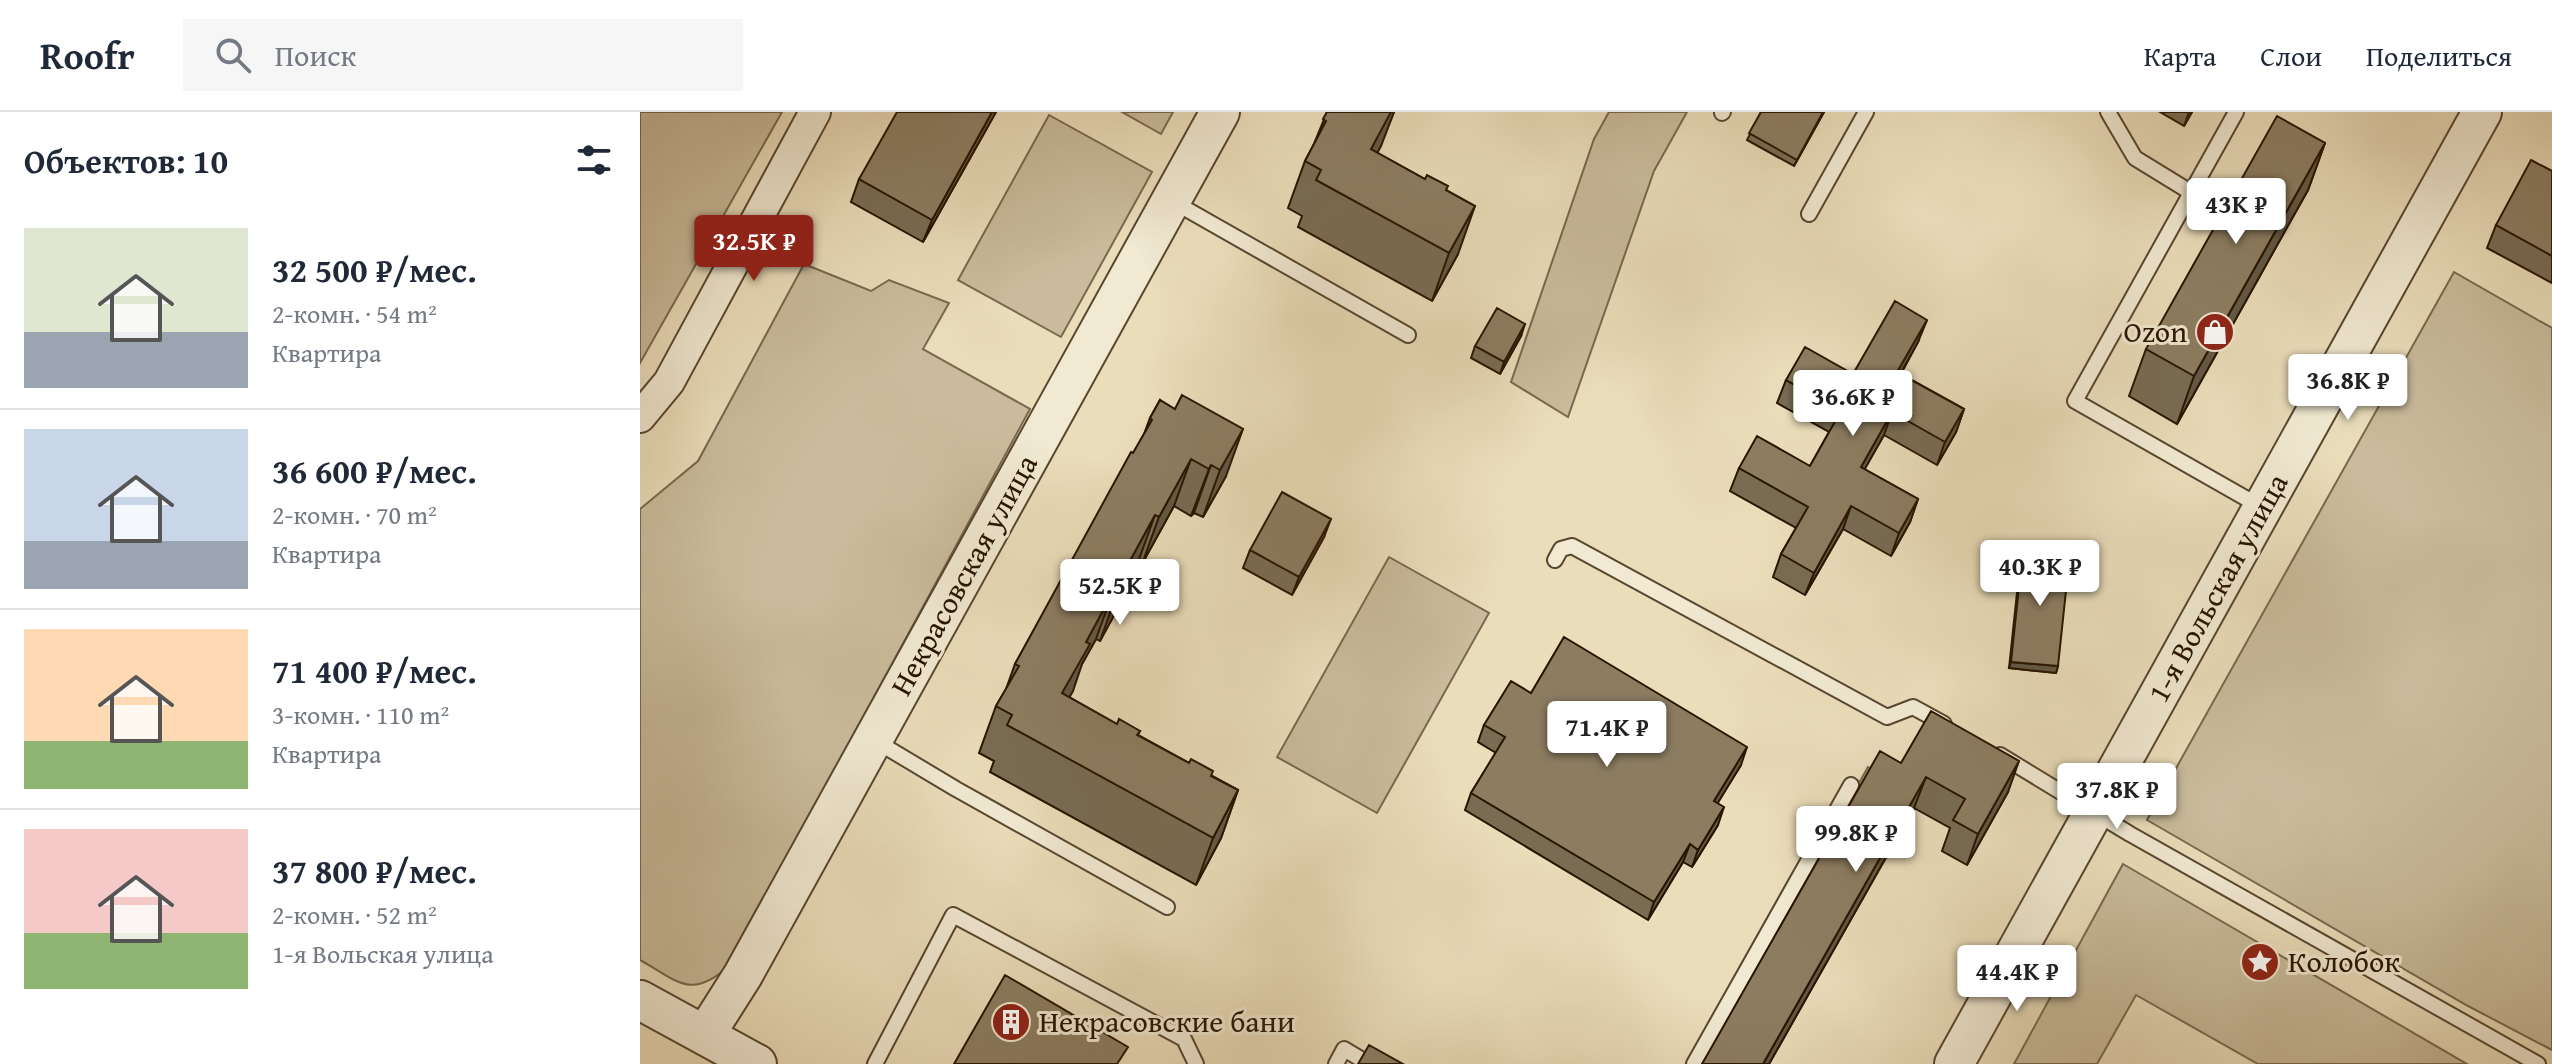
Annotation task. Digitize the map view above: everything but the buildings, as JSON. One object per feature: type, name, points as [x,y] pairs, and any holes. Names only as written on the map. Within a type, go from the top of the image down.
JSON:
[{"type":"street","points":[[640,417],[669,382],[815,112]]},
{"type":"street","name":"Некрасовская улица","points":[[705,1035],[743,975],[1220,112]]},
{"type":"street","name":"1-я Вольская улица","points":[[1954,1064],[2354,348],[2482,112]]},
{"type":"street","points":[[640,1000],[757,1064]]},
{"type":"lane","points":[[1809,214],[1866,112]]},
{"type":"lane","points":[[2108,112],[2135,158],[2192,193]]},
{"type":"lane","points":[[2231,116],[2192,193],[2075,401],[2264,508]]},
{"type":"lane","points":[[1171,201],[1408,335]]},
{"type":"lane","points":[[1555,560],[1561,549],[1572,546],[1887,717],[1913,707],[1952,728]]},
{"type":"lane","points":[[874,740],[1167,907]]},
{"type":"lane","points":[[1991,750],[2538,1064]]},
{"type":"lane","points":[[1694,1064],[1851,785]]},
{"type":"lane","points":[[875,1064],[953,915],[1184,1039],[1196,1064]]},
{"type":"lane","points":[[1336,1064],[1344,1049],[1369,1064]]},
{"type":"shaded area","points":[[640,112],[782,112],[640,363]]},
{"type":"shaded area","points":[[1122,112],[1173,112],[1161,134]]},
{"type":"shaded area","points":[[1609,112],[1687,112],[1654,171],[1568,417],[1511,382],[1594,139]]},
{"type":"shaded area","points":[[1049,115],[1152,172],[1061,337],[958,280]]},
{"type":"shaded area","points":[[804,264],[871,291],[889,280],[949,303],[923,349],[1030,409],[728,967],[704,983],[684,984],[640,960],[640,509],[698,461]]},
{"type":"shaded area","points":[[2454,272],[2552,328],[2552,1050],[2468,1006],[2147,820]]},
{"type":"shaded area","points":[[1389,557],[1489,613],[1377,813],[1277,757]]},
{"type":"shaded area","points":[[1868,767],[1873,770],[1734,1017],[1729,1014]]},
{"type":"shaded area","points":[[2123,864],[2467,1064],[2258,1064],[2136,995],[2097,1064],[2014,1064]]},
{"type":"place","name":"Ozon","points":[[2215,332]]},
{"type":"place","name":"Колобок","points":[[2260,962]]},
{"type":"place","name":"Некрасовские бани","points":[[1011,1022]]}]
